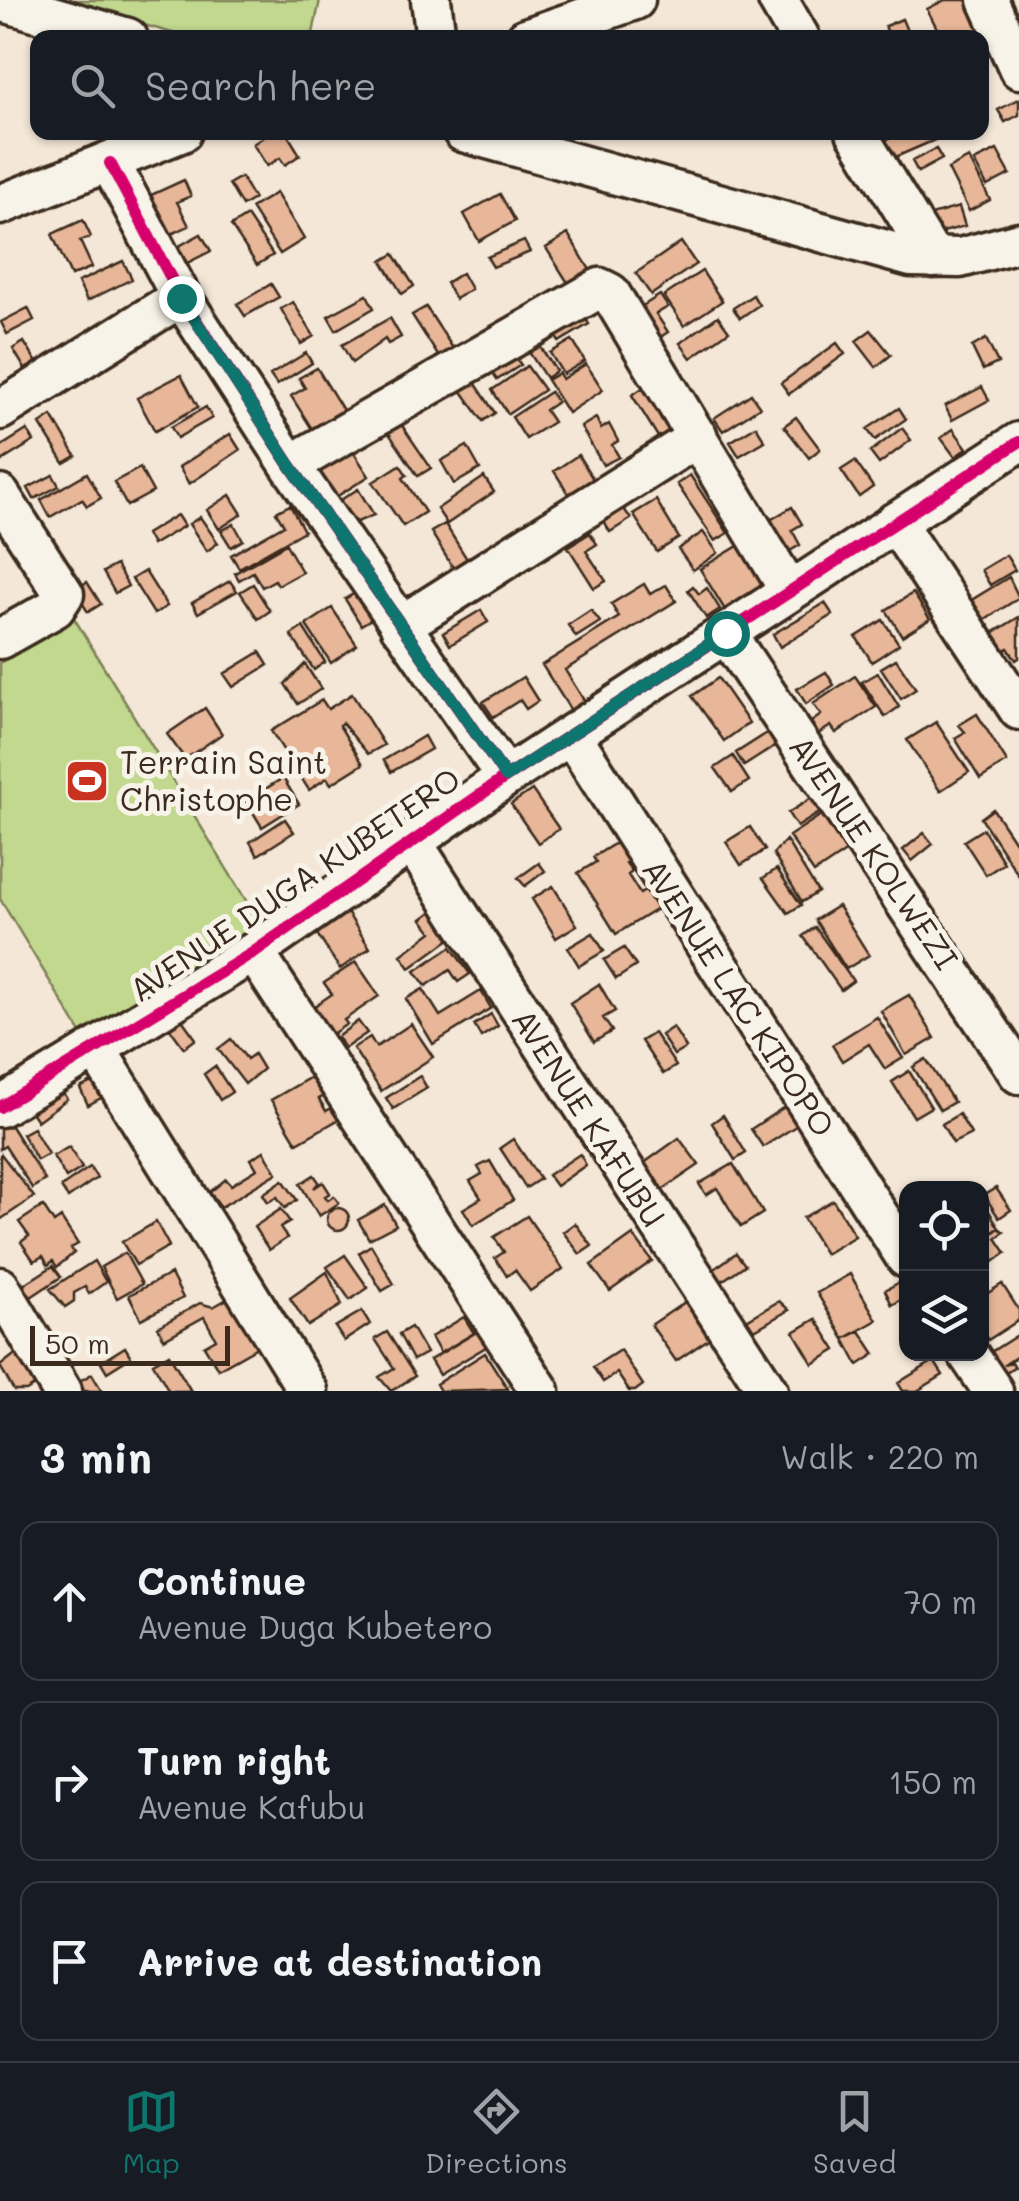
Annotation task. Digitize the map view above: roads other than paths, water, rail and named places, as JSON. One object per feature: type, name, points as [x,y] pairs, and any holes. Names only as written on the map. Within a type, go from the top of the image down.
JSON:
[{"type":"street","points":[[0,0],[101,30]]},
{"type":"street","points":[[431,0],[435,30]]},
{"type":"street","points":[[549,30],[635,0]]},
{"type":"street","points":[[778,0],[795,30]]},
{"type":"street","points":[[988,0],[1019,69]]},
{"type":"street","points":[[0,205],[163,140]]},
{"type":"street","points":[[491,140],[881,251],[933,258],[990,253],[1019,242]]},
{"type":"street","points":[[861,140],[933,258]]},
{"type":"street","points":[[110,163],[181,298],[290,465],[506,777]]},
{"type":"street","points":[[290,465],[592,288],[610,294],[788,590]]},
{"type":"street","points":[[0,410],[181,298]]},
{"type":"street","points":[[400,626],[698,437]]},
{"type":"street","name":"AVENUE DUGA KUBETERO","points":[[0,1107],[254,952],[506,777],[1019,442]]},
{"type":"street","points":[[0,495],[64,590],[63,602],[0,639]]},
{"type":"street","points":[[895,522],[1019,710]]},
{"type":"street","name":"AVENUE KOLWEZI","points":[[726,633],[1019,1074]]},
{"type":"street","name":"AVENUE LAC KIPOPO","points":[[572,736],[899,1247]]},
{"type":"street","name":"AVENUE KAFUBU","points":[[412,842],[768,1391]]},
{"type":"street","points":[[254,952],[540,1391]]},
{"type":"street","points":[[96,1049],[308,1391]]},
{"type":"street","points":[[0,1287],[62,1391]]},
{"type":"street","points":[[973,1361],[993,1391]]},
{"type":"place","name":"Terrain Saint Christophe","points":[[87,781]]}]
